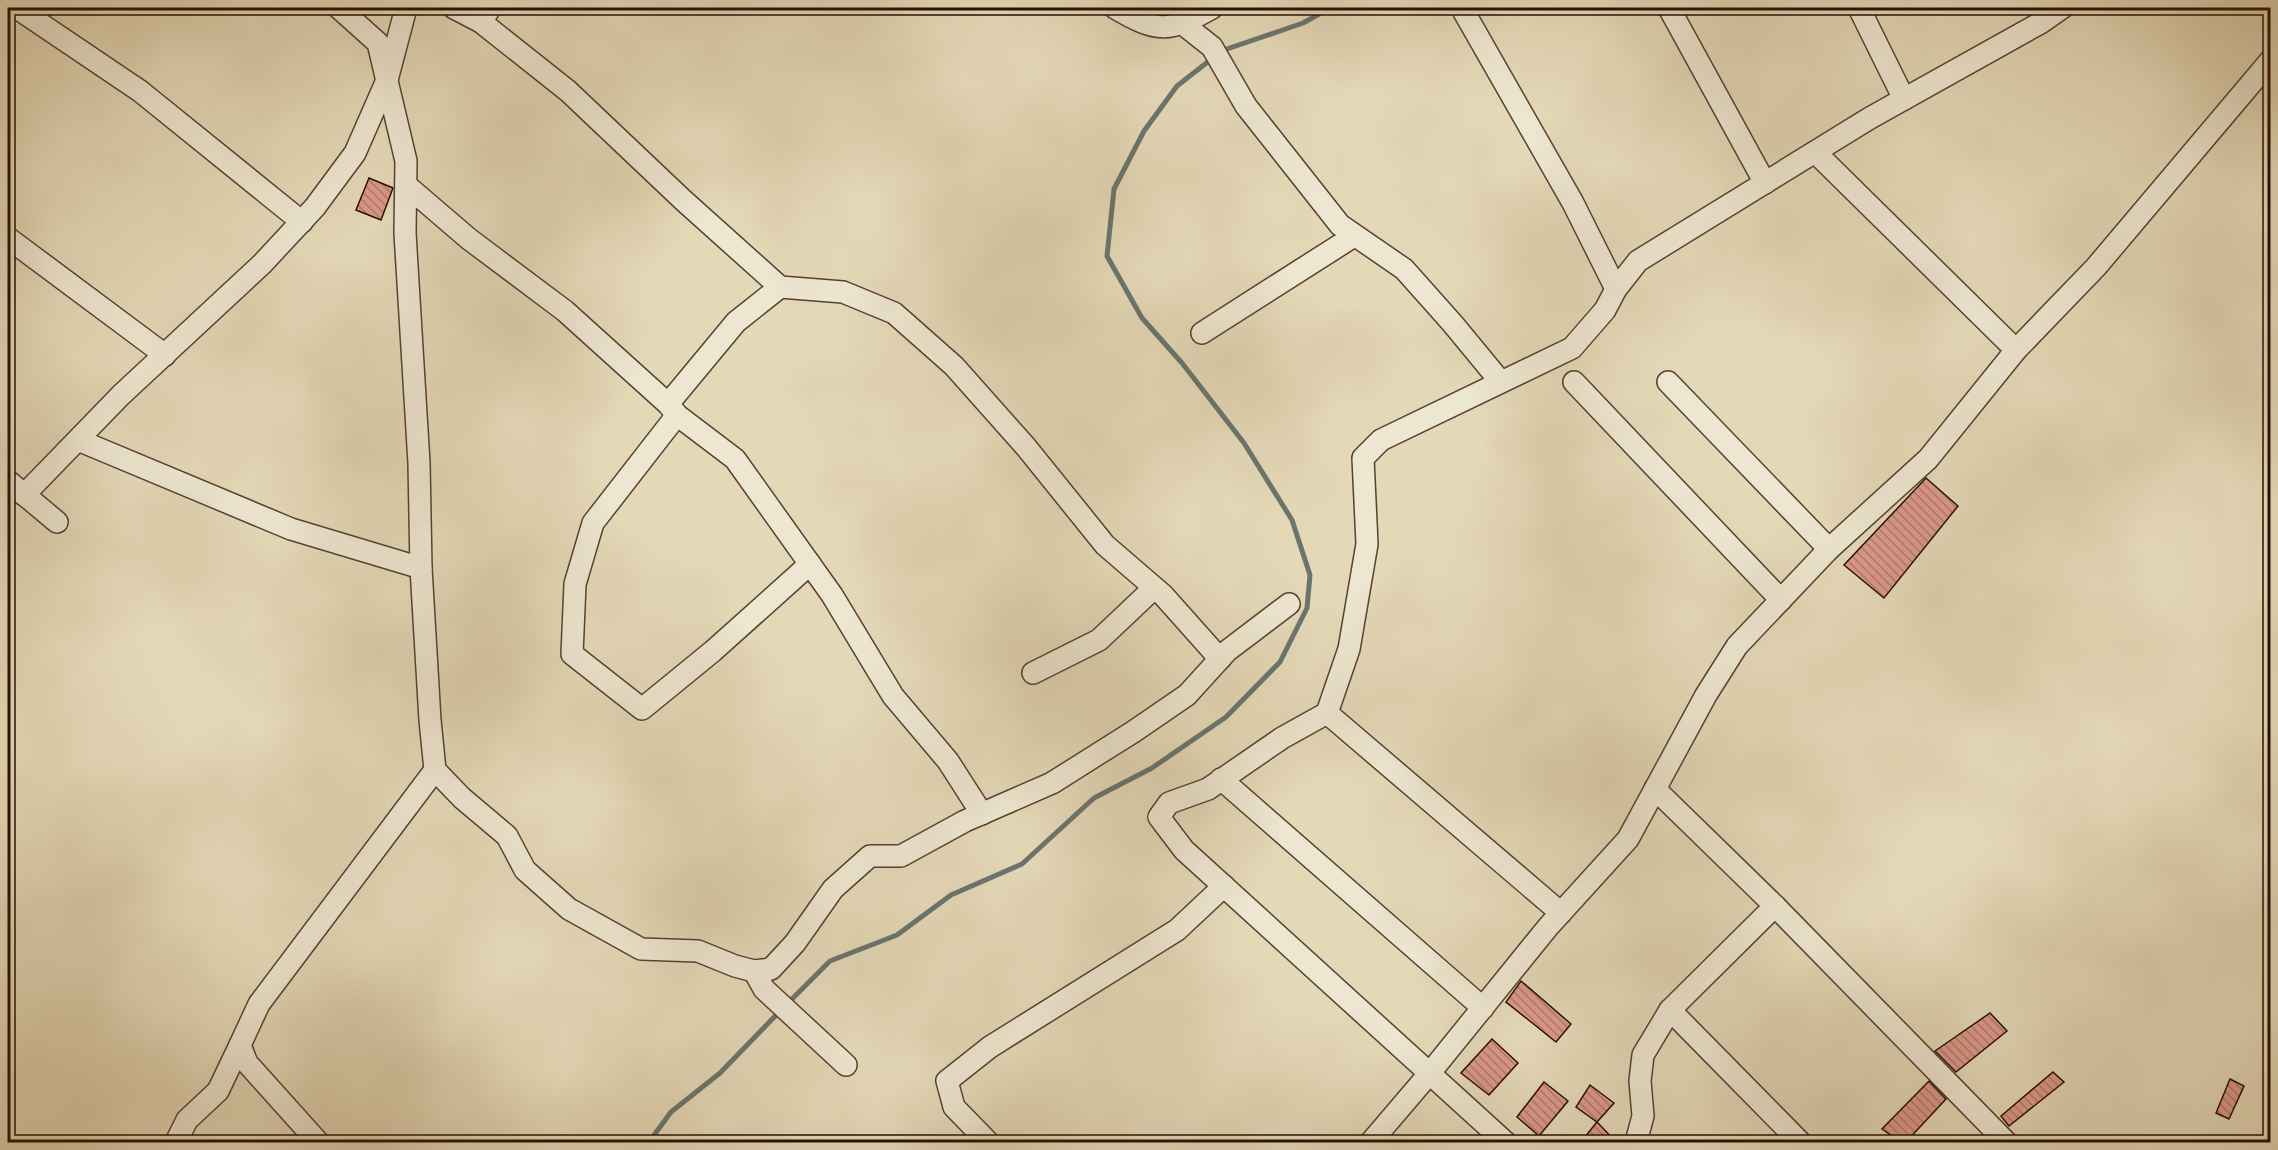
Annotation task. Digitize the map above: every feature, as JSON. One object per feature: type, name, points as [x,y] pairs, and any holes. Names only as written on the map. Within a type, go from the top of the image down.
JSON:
[{"type":"street","points":[[17,8],[140,91],[302,222]]},
{"type":"street","points":[[339,8],[378,43],[406,161],[405,233],[419,463],[421,568],[435,770],[462,798],[507,836],[525,870],[569,909],[641,949],[698,951],[754,971],[771,969],[795,943],[833,889],[870,856],[901,856],[982,814],[1052,783],[1134,732],[1187,695],[1227,651],[1289,604]]},
{"type":"street","points":[[24,495],[121,396],[262,264],[315,207],[355,153],[387,80],[406,8]]},
{"type":"street","points":[[454,8],[485,15],[780,287],[843,292],[894,313],[954,366],[1026,447],[1105,545],[1154,588],[1220,659]]},
{"type":"street","points":[[1115,8],[1133,18],[1157,26],[1170,27],[1183,24],[1212,8]]},
{"type":"street","points":[[1669,8],[1765,183]]},
{"type":"street","points":[[1859,8],[1904,99]]},
{"type":"street","points":[[1505,1143],[1184,850],[1159,817],[1169,803],[1208,789],[1282,738],[1327,713],[1349,649],[1367,544],[1363,458],[1381,440],[1572,348],[1605,310],[1616,288],[1638,261],[1815,152],[2042,22],[2062,8]]},
{"type":"street","points":[[1464,12],[1573,203],[1616,288]]},
{"type":"street","points":[[1183,24],[1212,47],[1246,106],[1330,212],[1354,236],[1404,270],[1500,381]]},
{"type":"street","points":[[1371,1143],[1561,912],[1628,839],[1706,695],[1737,646],[1829,549],[1928,459],[2016,350],[2097,267],[2271,61]]},
{"type":"street","points":[[1815,152],[2016,350]]},
{"type":"street","points":[[406,185],[469,239],[565,311],[672,409],[735,459],[832,595],[893,696],[948,761],[982,814]]},
{"type":"street","points":[[1202,333],[1354,236]]},
{"type":"street","points":[[8,238],[165,355]]},
{"type":"street","points":[[780,287],[736,322],[593,523],[575,584],[572,654],[642,709],[713,651],[810,564]]},
{"type":"street","points":[[1574,382],[1781,600]]},
{"type":"street","points":[[1668,382],[1829,549]]},
{"type":"street","points":[[78,440],[291,529],[421,568]]},
{"type":"street","points":[[8,481],[57,522]]},
{"type":"street","points":[[1033,673],[1099,639],[1154,588]]},
{"type":"street","points":[[1327,713],[1561,912]]},
{"type":"street","points":[[176,1143],[187,1120],[218,1091],[259,1004],[435,770]]},
{"type":"street","points":[[1221,779],[1483,1008]]},
{"type":"street","points":[[1655,789],[1775,906],[2006,1143]]},
{"type":"street","points":[[981,1140],[954,1107],[947,1081],[990,1047],[1178,930],[1224,886]]},
{"type":"street","points":[[1636,1143],[1643,1116],[1640,1081],[1643,1054],[1670,1010],[1775,906]]},
{"type":"street","points":[[754,971],[764,989],[846,1065]]},
{"type":"street","points":[[1670,1010],[1800,1143]]},
{"type":"street","points":[[240,1045],[247,1063],[318,1143]]},
{"type":"building","points":[[369,178],[393,188],[381,220],[356,210]]},
{"type":"building","points":[[1926,478],[1958,506],[1884,598],[1844,565]]},
{"type":"building","points":[[1521,981],[1571,1024],[1556,1042],[1506,1002]]},
{"type":"building","points":[[1990,1013],[2007,1031],[1956,1072],[1935,1051]]},
{"type":"building","points":[[1492,1039],[1518,1063],[1489,1095],[1461,1073]]},
{"type":"building","points":[[2053,1072],[2064,1082],[2009,1126],[2001,1116]]},
{"type":"building","points":[[2230,1079],[2244,1086],[2229,1119],[2216,1113]]},
{"type":"building","points":[[1929,1081],[1946,1099],[1905,1143],[1902,1143],[1882,1129]]},
{"type":"building","points":[[1544,1082],[1568,1101],[1539,1136],[1517,1117]]},
{"type":"building","points":[[1590,1085],[1614,1103],[1597,1122],[1576,1107]]},
{"type":"building","points":[[1597,1122],[1617,1143],[1580,1143]]},
{"type":"waterway","points":[[1221,51],[1303,23],[1330,8]]},
{"type":"waterway","points":[[788,1003],[830,961],[897,935],[951,895],[1022,864],[1094,798],[1152,768],[1226,717],[1280,662],[1307,608],[1310,575],[1292,520],[1244,443],[1182,363],[1142,318],[1107,256],[1114,189],[1144,131],[1177,86],[1214,57]]},
{"type":"waterway","points":[[649,1142],[671,1112],[720,1073],[781,1010]]}]
